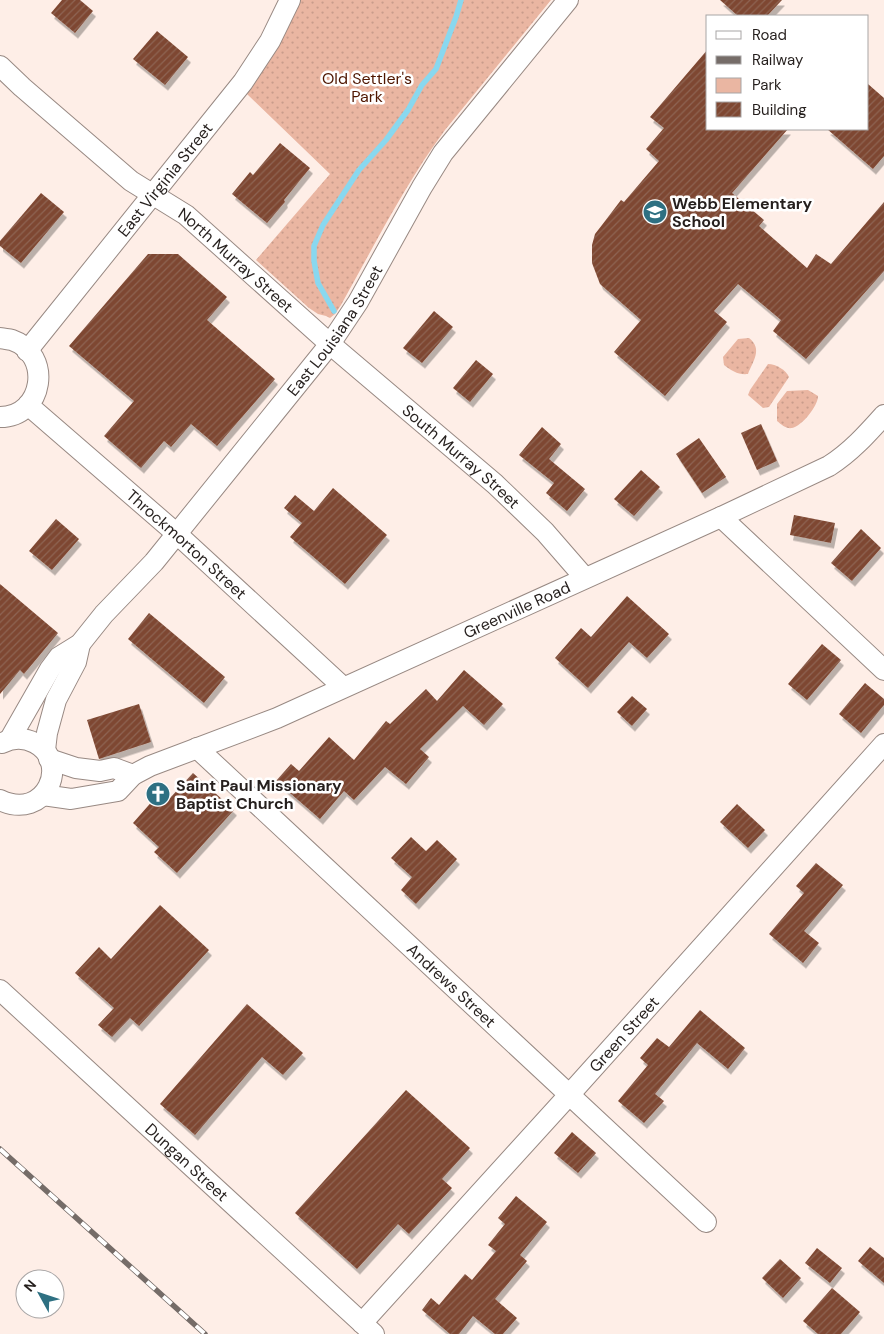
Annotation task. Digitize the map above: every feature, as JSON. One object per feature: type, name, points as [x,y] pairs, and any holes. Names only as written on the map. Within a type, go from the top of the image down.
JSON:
[{"type":"street","name":"East Virginia Street","points":[[27,351],[244,82],[270,41],[290,0]]},
{"type":"street","name":"East Louisiana Street","points":[[5,742],[59,656],[80,644],[104,614],[154,562],[330,344],[358,302],[443,153],[568,0]]},
{"type":"street","name":"North Murray Street","points":[[0,66],[131,181],[186,215],[330,344]]},
{"type":"street","points":[[0,338],[11,340],[23,346],[32,356],[38,368],[39,381],[36,394],[28,405],[18,413],[0,417]]},
{"type":"street","name":"South Murray Street","points":[[330,344],[522,508],[585,578]]},
{"type":"street","name":"Throckmorton Street","points":[[28,405],[177,534],[343,687]]},
{"type":"street","name":"Greenville Road","points":[[43,795],[71,799],[118,791],[133,775],[150,766],[277,718],[721,517],[836,462],[844,457],[884,415]]},
{"type":"street","points":[[721,517],[884,670]]},
{"type":"street","name":"East Louisiana Street","points":[[43,795],[49,787],[52,778],[52,768],[47,755],[47,732],[56,700],[76,662],[80,644]]},
{"type":"street","points":[[5,742],[20,738],[29,740],[38,744],[47,755],[76,768],[100,771],[114,768],[133,775]]},
{"type":"street","name":"Green Street","points":[[368,1328],[569,1096],[884,744]]},
{"type":"street","name":"Andrews Street","points":[[197,748],[706,1222]]},
{"type":"street","points":[[3,803],[27,805],[43,795]]},
{"type":"street","name":"Dungan Street","points":[[0,990],[368,1328]]},
{"type":"green space","name":"Old Settler's Park","points":[[299,0],[551,0],[430,151],[390,216],[341,305],[330,318],[318,314],[309,308],[256,260],[330,174],[247,94]]},
{"type":"green space","points":[[749,338],[755,346],[756,355],[748,374],[732,371],[724,365],[723,357],[738,339]]},
{"type":"green space","points":[[768,364],[780,368],[789,377],[769,407],[763,408],[748,395]]},
{"type":"green space","points":[[808,390],[818,396],[815,405],[805,420],[792,428],[784,426],[777,421],[777,404],[787,391]]},
{"type":"building","points":[[62,0],[80,0],[93,11],[75,33],[51,13]]},
{"type":"building","points":[[720,0],[782,0],[768,15],[737,15]]},
{"type":"building","points":[[157,31],[188,57],[165,85],[133,59]]},
{"type":"building","points":[[706,51],[706,130],[787,130],[732,193],[764,220],[759,226],[807,268],[816,254],[831,264],[884,202],[884,271],[806,359],[773,331],[781,320],[738,284],[714,311],[727,322],[665,396],[614,352],[641,320],[600,284],[592,263],[592,245],[595,234],[621,200],[624,202],[659,161],[646,149],[664,128],[650,117]]},
{"type":"building","points":[[869,85],[884,98],[884,156],[873,169],[828,130],[869,130]]},
{"type":"building","points":[[280,143],[310,168],[267,223],[232,194],[250,172],[253,175]]},
{"type":"building","points":[[41,193],[64,212],[21,263],[0,246],[0,241]]},
{"type":"building","points":[[148,254],[178,254],[227,297],[207,320],[275,379],[217,446],[191,424],[171,447],[164,441],[141,468],[104,436],[134,401],[69,346]]},
{"type":"building","points":[[434,311],[453,327],[422,363],[403,348]]},
{"type":"building","points":[[476,360],[493,374],[470,402],[453,388]]},
{"type":"building","points":[[761,424],[777,461],[757,470],[741,433]]},
{"type":"building","points":[[542,427],[561,444],[549,459],[585,489],[567,511],[546,493],[554,483],[519,455]]},
{"type":"building","points":[[699,438],[726,477],[702,493],[676,454]]},
{"type":"building","points":[[641,470],[660,487],[634,516],[614,499]]},
{"type":"building","points":[[333,488],[387,535],[345,584],[290,537],[302,523],[284,508],[295,495],[314,511]]},
{"type":"building","points":[[794,515],[835,523],[831,543],[790,535]]},
{"type":"building","points":[[56,519],[79,539],[52,570],[29,551]]},
{"type":"building","points":[[861,529],[881,548],[852,581],[831,563]]},
{"type":"building","points":[[0,584],[58,633],[24,674],[20,670],[0,694]]},
{"type":"building","points":[[627,596],[669,634],[647,658],[629,642],[588,688],[555,658],[581,628],[591,637]]},
{"type":"building","points":[[149,613],[225,677],[204,703],[128,639]]},
{"type":"building","points":[[822,644],[841,660],[807,700],[788,684]]},
{"type":"building","points":[[464,670],[503,704],[484,725],[463,706],[420,749],[429,757],[406,784],[385,767],[354,800],[344,791],[320,819],[276,781],[291,764],[299,771],[329,737],[354,760],[386,721],[390,724],[426,689],[437,701]]},
{"type":"building","points":[[865,683],[884,699],[884,705],[861,733],[839,714]]},
{"type":"building","points":[[632,696],[647,709],[632,726],[617,712]]},
{"type":"building","points":[[139,704],[151,742],[99,759],[87,720]]},
{"type":"building","points":[[193,773],[234,810],[177,873],[154,852],[159,847],[133,823],[162,790],[170,798]]},
{"type":"building","points":[[737,804],[765,830],[748,848],[720,822]]},
{"type":"building","points":[[411,837],[426,851],[437,840],[457,859],[416,904],[401,890],[412,877],[391,858]]},
{"type":"building","points":[[816,863],[843,885],[804,931],[819,943],[803,963],[769,934],[804,893],[796,886]]},
{"type":"building","points":[[160,905],[209,950],[139,1026],[130,1018],[112,1037],[98,1025],[114,1008],[75,973],[99,947],[111,959]]},
{"type":"building","points":[[247,1004],[303,1053],[283,1075],[262,1057],[195,1135],[160,1104]]},
{"type":"building","points":[[700,1010],[745,1048],[728,1069],[697,1043],[655,1094],[664,1101],[644,1123],[618,1101],[648,1065],[640,1058],[657,1038],[669,1047]]},
{"type":"building","points":[[406,1090],[470,1148],[442,1179],[452,1188],[409,1234],[398,1224],[357,1269],[295,1213]]},
{"type":"building","points":[[572,1132],[596,1153],[578,1173],[554,1153]]},
{"type":"building","points":[[516,1196],[547,1222],[520,1255],[527,1261],[495,1299],[517,1318],[503,1334],[495,1334],[473,1316],[459,1334],[450,1334],[422,1310],[431,1298],[439,1305],[465,1274],[472,1280],[496,1251],[488,1245],[505,1224],[498,1218]]},
{"type":"building","points":[[870,1247],[884,1258],[884,1283],[858,1261]]},
{"type":"building","points":[[817,1248],[842,1268],[830,1283],[805,1263]]},
{"type":"building","points":[[780,1259],[801,1278],[783,1298],[762,1278]]},
{"type":"building","points":[[832,1288],[860,1312],[841,1334],[818,1334],[803,1321]]},
{"type":"waterway","points":[[334,311],[318,283],[314,261],[314,246],[323,225],[359,170],[386,140],[408,110],[422,85],[436,69],[461,0]]},
{"type":"railway","points":[[0,1149],[205,1334]]},
{"type":"place","name":"Webb Elementary School","points":[[655,212]]},
{"type":"place","name":"Saint Paul Missionary Baptist Church","points":[[158,794]]}]
